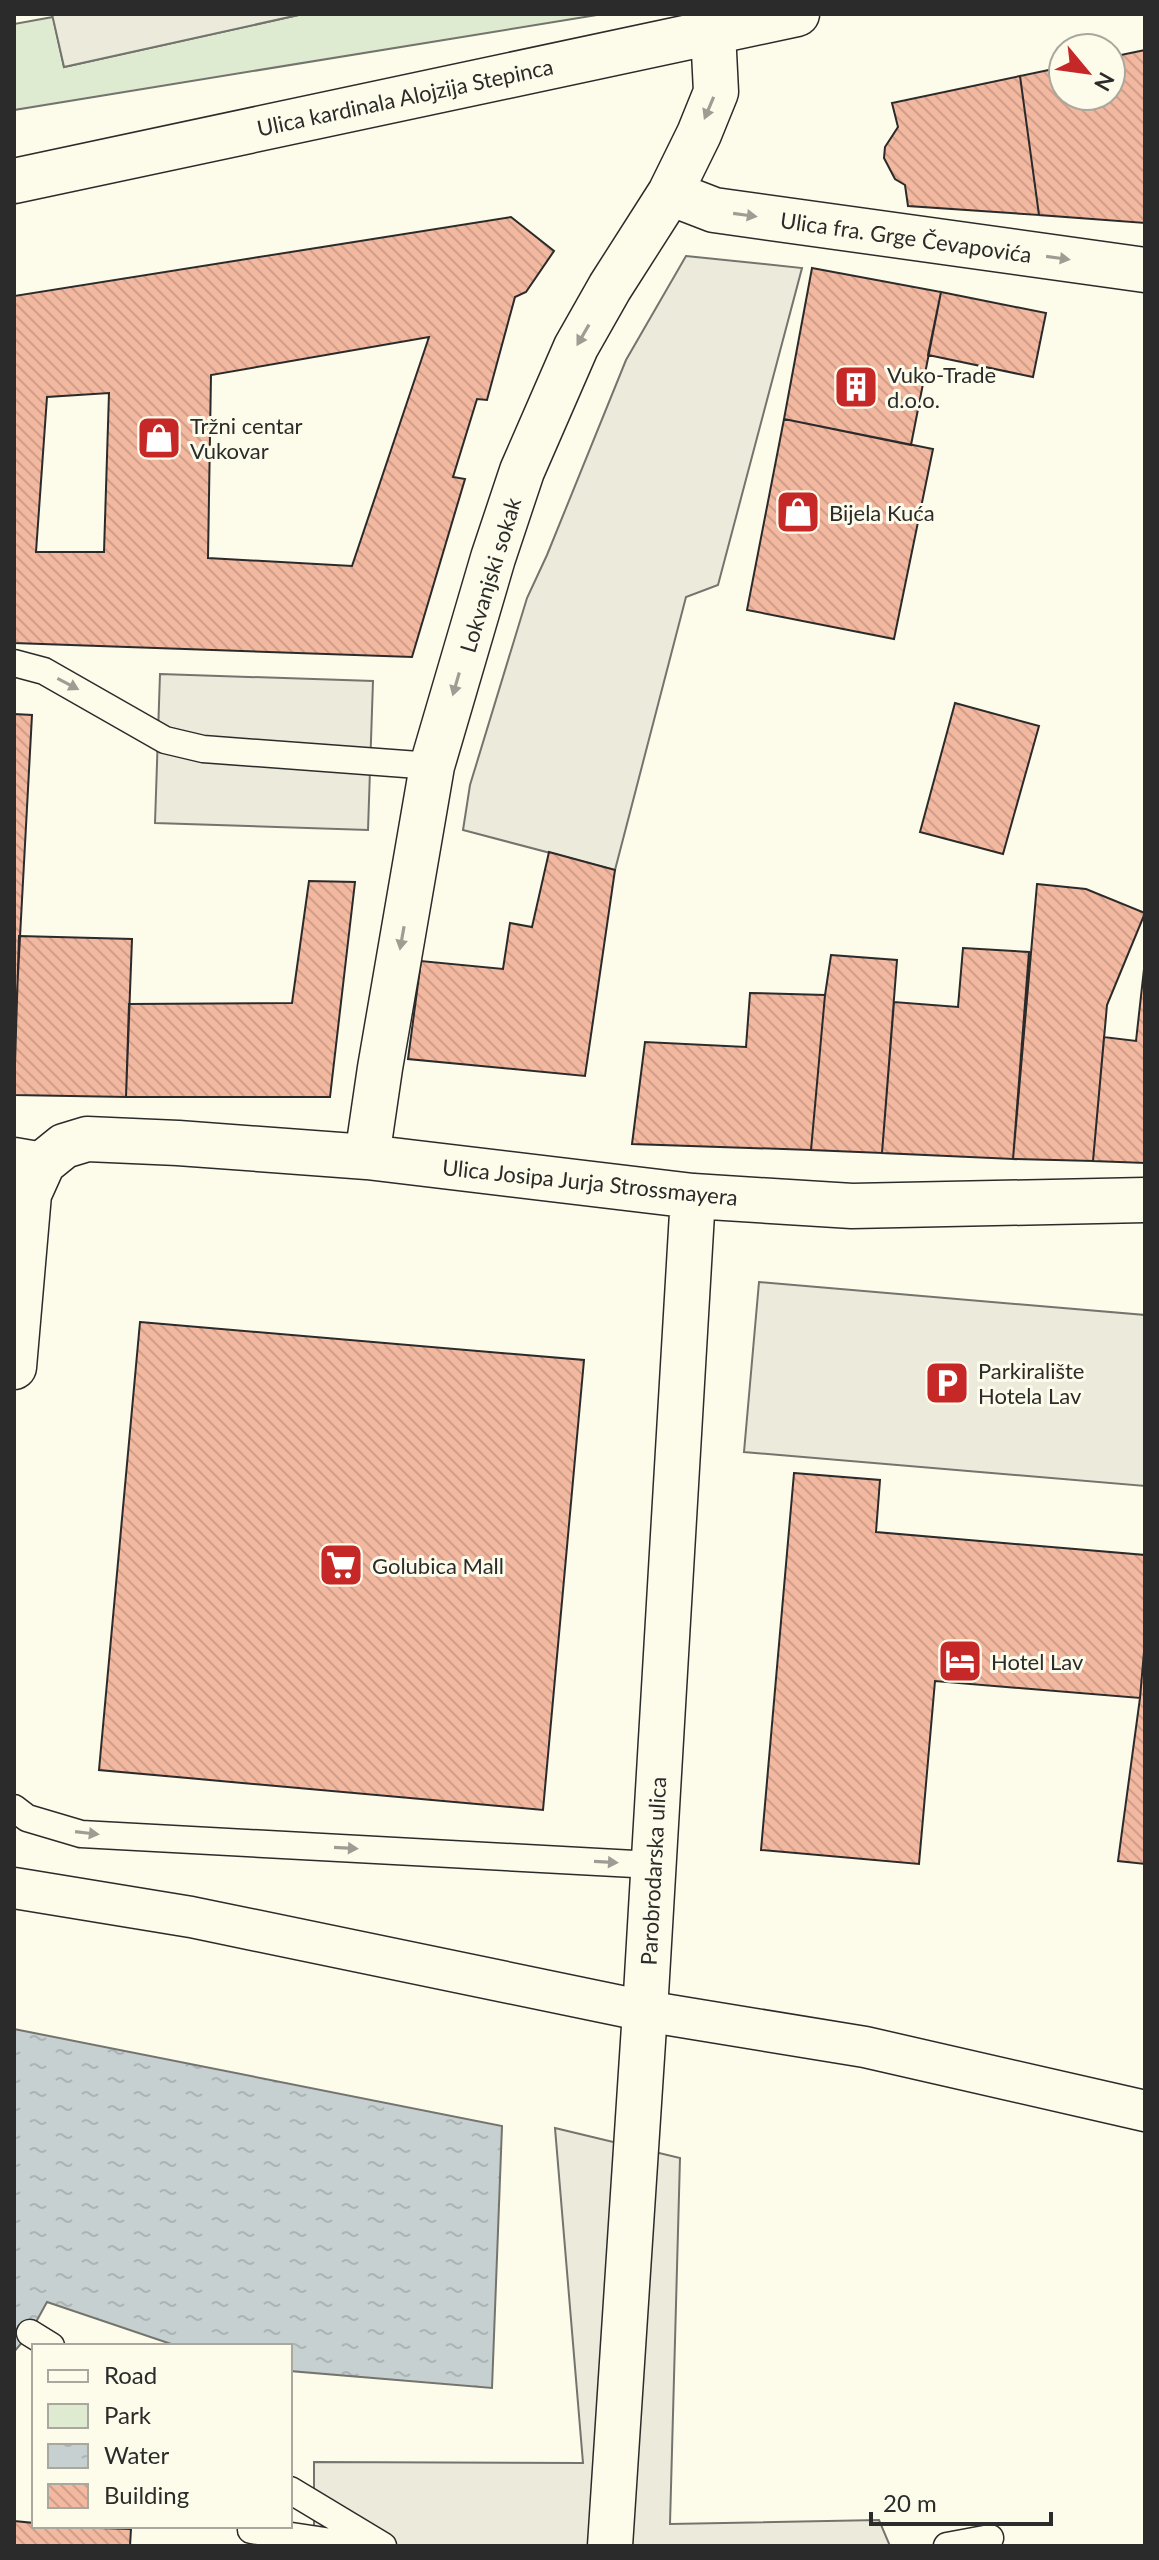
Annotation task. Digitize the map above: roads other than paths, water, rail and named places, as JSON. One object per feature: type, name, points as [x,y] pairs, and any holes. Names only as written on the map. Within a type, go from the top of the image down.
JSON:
[{"type":"street","name":"Ulica kardinala Alojzija Stepinca","points":[[14,181],[797,14]]},
{"type":"street","name":"Lokvanjski sokak","points":[[367,1157],[432,766],[493,558],[522,471],[576,347],[670,193],[716,92],[713,32]]},
{"type":"street","name":"Ulica fra. Grge Čevapovića","points":[[670,193],[714,210],[1145,270]]},
{"type":"street","name":"Ulica Josipa Jurja Strossmayera","points":[[14,1367],[29,1194],[28,1160],[87,1139],[367,1157],[693,1196],[852,1206],[1145,1200]]},
{"type":"street","name":"Parobrodarska ulica","points":[[610,2546],[693,1196]]},
{"type":"street","points":[[14,1888],[191,1917],[645,2011],[865,2047],[1145,2111]]},
{"type":"lane","points":[[14,663],[44,671],[165,740],[203,749],[432,766]]},
{"type":"lane","points":[[14,1808],[27,1818],[81,1834],[653,1865]]},
{"type":"lane","points":[[292,2491],[383,2546]]},
{"type":"lane","points":[[251,2530],[358,2546]]},
{"type":"lane","points":[[947,2546],[990,2538]]},
{"type":"water","points":[[14,2029],[502,2126],[492,2388],[292,2371],[292,2344],[171,2344],[47,2302],[30,2333],[14,2352]]},
{"type":"place","name":"Vuko-Trade d.o.o.","points":[[856,387]]},
{"type":"place","name":"Tržni centar Vukovar","points":[[159,438]]},
{"type":"place","name":"Bijela Kuća","points":[[798,512]]},
{"type":"place","name":"Parkiralište Hotela Lav","points":[[947,1383]]},
{"type":"place","name":"Golubica Mall","points":[[341,1565]]},
{"type":"place","name":"Hotel Lav","points":[[960,1661]]}]
